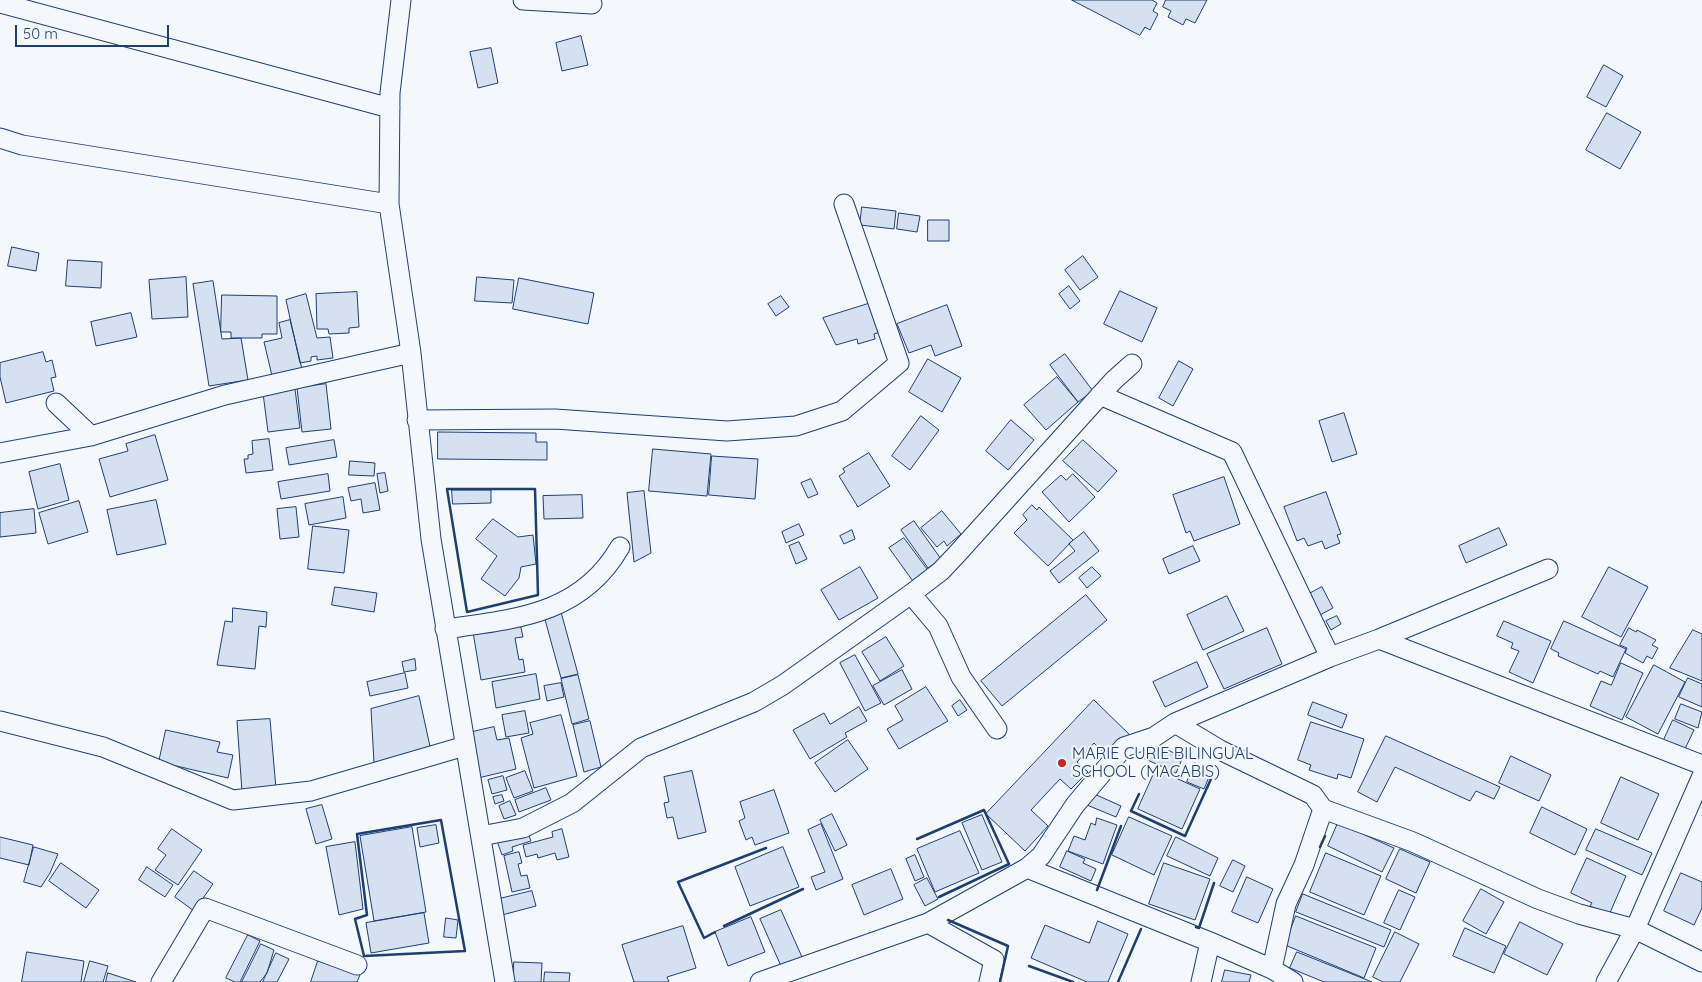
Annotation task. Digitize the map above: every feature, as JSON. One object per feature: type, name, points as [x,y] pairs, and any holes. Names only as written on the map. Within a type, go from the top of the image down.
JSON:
[{"type":"street","points":[[401,0],[390,108],[388,204],[411,353],[431,539],[505,982]]},
{"type":"street","points":[[523,0],[592,4]]},
{"type":"street","points":[[0,3],[390,108]]},
{"type":"street","points":[[0,138],[22,145],[388,204]]},
{"type":"street","points":[[417,420],[556,419],[727,431],[796,426],[842,411],[899,363],[844,204]]},
{"type":"street","points":[[0,453],[91,436],[225,395],[411,353]]},
{"type":"street","points":[[481,836],[523,828],[572,803],[641,748],[754,702],[797,675],[911,594],[941,571],[1100,396],[1132,364]]},
{"type":"street","points":[[1100,396],[1232,452],[1330,657]]},
{"type":"street","points":[[56,403],[91,436]]},
{"type":"street","points":[[445,629],[536,613],[579,594],[610,565],[620,547]]},
{"type":"street","points":[[760,982],[928,923],[1027,868],[1041,856],[1074,805],[1124,747],[1154,737],[1175,723],[1330,657],[1379,639],[1548,569]]},
{"type":"street","points":[[911,594],[938,626],[961,677],[997,728]]},
{"type":"street","points":[[1379,639],[1702,765]]},
{"type":"street","points":[[0,720],[103,747],[233,800],[311,791],[465,746]]},
{"type":"street","points":[[1175,723],[1220,750],[1313,795],[1323,809],[1413,842],[1546,902],[1579,914],[1635,929],[1702,962]]},
{"type":"street","points":[[1606,982],[1635,929],[1702,776]]},
{"type":"street","points":[[1272,969],[1286,904],[1304,865],[1323,809]]},
{"type":"street","points":[[1027,868],[1210,942],[1272,969],[1294,982]]},
{"type":"street","points":[[161,982],[205,908],[357,965]]},
{"type":"street","points":[[928,923],[994,960],[990,982]]},
{"type":"street","points":[[1201,982],[1210,942]]},
{"type":"building","points":[[1072,0],[1152,0],[1157,3],[1153,11],[1158,14],[1150,30],[1145,27],[1140,35]]},
{"type":"building","points":[[1166,0],[1207,0],[1195,23],[1186,19],[1183,25],[1168,17],[1171,11],[1163,7]]},
{"type":"building","points":[[581,36],[588,65],[562,71],[556,43]]},
{"type":"building","points":[[491,48],[498,83],[478,88],[470,52]]},
{"type":"building","points":[[1604,65],[1623,76],[1606,107],[1587,97]]},
{"type":"building","points":[[1607,113],[1641,132],[1620,169],[1586,150]]},
{"type":"building","points":[[862,207],[896,211],[894,229],[860,225]]},
{"type":"building","points":[[899,213],[920,216],[917,232],[897,229]]},
{"type":"building","points":[[928,220],[949,220],[949,241],[928,241]]},
{"type":"building","points":[[12,247],[39,253],[36,271],[8,266]]},
{"type":"building","points":[[1083,256],[1098,277],[1080,290],[1065,270]]},
{"type":"building","points":[[68,260],[102,262],[101,288],[66,286]]},
{"type":"building","points":[[186,277],[188,317],[152,319],[149,280]]},
{"type":"building","points":[[477,277],[514,280],[512,303],[475,301]]},
{"type":"building","points":[[519,278],[594,293],[588,324],[513,309]]},
{"type":"building","points":[[213,281],[222,339],[241,338],[248,380],[209,386],[193,284]]},
{"type":"building","points":[[1069,286],[1080,301],[1070,309],[1059,294]]},
{"type":"building","points":[[1120,291],[1157,308],[1142,342],[1104,324]]},
{"type":"building","points":[[357,292],[359,327],[349,328],[349,333],[329,334],[328,329],[317,329],[316,294]]},
{"type":"building","points":[[306,294],[317,338],[330,337],[333,358],[317,360],[317,356],[311,357],[311,361],[300,363],[286,300]]},
{"type":"building","points":[[222,295],[277,296],[277,334],[262,334],[262,338],[231,338],[231,332],[221,332]]},
{"type":"building","points":[[781,296],[789,307],[776,316],[768,304]]},
{"type":"building","points":[[871,303],[880,332],[874,334],[875,339],[858,344],[857,339],[836,345],[823,318]]},
{"type":"building","points":[[947,305],[962,346],[935,356],[931,345],[909,353],[897,324]]},
{"type":"building","points":[[131,313],[137,337],[96,346],[91,322]]},
{"type":"building","points":[[290,320],[303,373],[273,380],[264,342],[282,338],[279,323]]},
{"type":"building","points":[[43,352],[46,362],[52,360],[56,377],[51,378],[54,391],[6,403],[0,377],[0,363]]},
{"type":"building","points":[[1065,354],[1093,391],[1078,402],[1050,365]]},
{"type":"building","points":[[928,359],[961,378],[942,412],[909,392]]},
{"type":"building","points":[[1179,361],[1193,369],[1173,406],[1159,398]]},
{"type":"building","points":[[1057,377],[1078,402],[1046,430],[1024,405]]},
{"type":"building","points":[[326,384],[331,429],[302,432],[297,388]]},
{"type":"building","points":[[295,389],[300,428],[268,432],[263,393]]},
{"type":"building","points":[[1344,413],[1357,454],[1332,462],[1319,421]]},
{"type":"building","points":[[921,416],[939,430],[910,470],[892,456]]},
{"type":"building","points":[[1011,420],[1034,440],[1008,470],[986,451]]},
{"type":"building","points":[[438,432],[536,433],[536,442],[547,442],[547,460],[438,459]]},
{"type":"building","points":[[155,435],[168,480],[110,497],[99,459],[128,451],[126,444]]},
{"type":"building","points":[[269,439],[273,470],[246,473],[244,459],[248,459],[248,455],[253,454],[252,441]]},
{"type":"building","points":[[334,440],[337,457],[289,465],[286,448]]},
{"type":"building","points":[[1083,440],[1117,471],[1098,492],[1063,461]]},
{"type":"building","points":[[653,449],[711,454],[707,496],[649,491]]},
{"type":"building","points":[[869,453],[890,486],[858,507],[839,476],[845,472],[843,469]]},
{"type":"building","points":[[712,456],[758,459],[755,499],[709,495]]},
{"type":"building","points":[[350,461],[375,463],[374,476],[349,475]]},
{"type":"building","points":[[60,464],[69,500],[38,509],[29,472]]},
{"type":"building","points":[[385,473],[388,491],[380,493],[377,474]]},
{"type":"building","points":[[328,474],[330,491],[281,499],[278,482]]},
{"type":"building","points":[[1073,474],[1095,497],[1069,522],[1042,492],[1061,475],[1066,480]]},
{"type":"building","points":[[1224,477],[1240,524],[1194,541],[1190,531],[1186,533],[1173,495]]},
{"type":"building","points":[[811,479],[818,494],[808,498],[801,483]]},
{"type":"building","points":[[375,483],[380,510],[363,513],[361,499],[351,501],[348,488]]},
{"type":"building","points":[[452,490],[491,490],[491,503],[453,504]]},
{"type":"building","points":[[644,491],[651,553],[634,562],[627,493]]},
{"type":"building","points":[[1326,492],[1341,534],[1337,535],[1340,543],[1325,549],[1322,541],[1308,546],[1304,538],[1297,541],[1284,507]]},
{"type":"building","points":[[582,495],[583,518],[544,519],[543,496]]},
{"type":"building","points":[[343,497],[346,518],[309,525],[305,504]]},
{"type":"building","points":[[156,500],[166,544],[117,555],[107,510]]},
{"type":"building","points":[[79,501],[88,532],[48,544],[39,513]]},
{"type":"building","points":[[1032,505],[1037,510],[1039,507],[1073,540],[1048,566],[1014,533],[1027,520],[1023,515]]},
{"type":"building","points":[[296,507],[299,537],[280,539],[277,509]]},
{"type":"building","points":[[34,509],[36,533],[0,537],[0,513]]},
{"type":"building","points":[[942,511],[961,534],[947,546],[944,541],[937,547],[921,528]]},
{"type":"building","points":[[493,519],[518,537],[533,535],[536,564],[521,567],[519,578],[505,596],[481,579],[497,556],[476,539]]},
{"type":"building","points":[[914,521],[941,559],[928,568],[901,530]]},
{"type":"building","points":[[799,524],[804,535],[786,543],[782,532]]},
{"type":"building","points":[[313,526],[349,530],[344,573],[308,569]]},
{"type":"building","points":[[1499,528],[1507,545],[1466,563],[1459,546]]},
{"type":"building","points":[[852,530],[855,539],[844,544],[840,536]]},
{"type":"building","points":[[1084,532],[1099,551],[1059,583],[1050,571],[1075,551],[1069,544]]},
{"type":"building","points":[[904,538],[930,573],[915,584],[889,548]]},
{"type":"building","points":[[799,542],[807,559],[796,564],[789,546]]},
{"type":"building","points":[[1193,546],[1200,561],[1169,574],[1163,559]]},
{"type":"building","points":[[860,567],[878,598],[839,620],[821,590]]},
{"type":"building","points":[[1092,567],[1101,576],[1087,588],[1079,578]]},
{"type":"building","points":[[1609,567],[1648,587],[1621,637],[1582,617]]},
{"type":"building","points":[[335,587],[377,593],[374,612],[332,605]]},
{"type":"building","points":[[1322,587],[1333,608],[1318,616],[1307,595]]},
{"type":"building","points":[[1086,595],[1107,620],[1002,706],[981,681]]},
{"type":"building","points":[[1227,596],[1244,631],[1203,650],[1187,615]]},
{"type":"building","points":[[233,608],[267,612],[266,627],[259,626],[255,669],[217,665],[225,621],[232,622]]},
{"type":"building","points":[[561,612],[578,674],[561,678],[544,616]]},
{"type":"building","points":[[1337,616],[1341,624],[1331,630],[1326,621]]},
{"type":"building","points":[[1504,621],[1551,641],[1533,683],[1509,672],[1519,651],[1511,648],[1513,643],[1497,636]]},
{"type":"building","points":[[1564,621],[1626,649],[1613,677],[1600,671],[1598,674],[1558,656],[1559,653],[1551,649]]},
{"type":"building","points":[[520,623],[523,637],[515,638],[519,660],[523,659],[525,672],[481,680],[473,632]]},
{"type":"building","points":[[1267,628],[1282,664],[1224,689],[1207,654]]},
{"type":"building","points":[[1629,628],[1656,640],[1652,645],[1658,648],[1652,659],[1647,656],[1643,663],[1625,653],[1627,648],[1620,645]]},
{"type":"building","points":[[1693,630],[1702,634],[1702,681],[1670,668]]},
{"type":"building","points":[[886,637],[904,666],[880,681],[862,652]]},
{"type":"building","points":[[855,655],[881,703],[865,711],[840,663]]},
{"type":"building","points":[[415,659],[416,670],[404,672],[402,662]]},
{"type":"building","points":[[1197,662],[1208,687],[1165,707],[1153,682]]},
{"type":"building","points":[[1621,663],[1643,673],[1622,720],[1590,706],[1601,681],[1611,685]]},
{"type":"building","points":[[1654,665],[1685,682],[1658,734],[1626,717]]},
{"type":"building","points":[[902,670],[912,689],[884,705],[873,686]]},
{"type":"building","points":[[405,673],[408,688],[370,696],[367,682]]},
{"type":"building","points":[[536,674],[540,699],[496,708],[492,682]]},
{"type":"building","points":[[578,675],[589,719],[572,724],[561,679]]},
{"type":"building","points":[[1688,678],[1702,684],[1702,707],[1679,697]]},
{"type":"building","points":[[561,683],[564,697],[547,701],[544,686]]},
{"type":"building","points":[[926,687],[948,721],[899,749],[887,729],[903,720],[895,706]]},
{"type":"building","points":[[419,696],[431,751],[374,763],[371,709]]},
{"type":"building","points":[[960,700],[967,710],[958,716],[952,706]]},
{"type":"building","points":[[1094,700],[1132,737],[1111,760],[1094,743],[1077,762],[1088,772],[1071,789],[1060,779],[1031,810],[1048,826],[1025,851],[986,814]]},
{"type":"building","points":[[1313,702],[1347,715],[1342,728],[1308,715]]},
{"type":"building","points":[[1681,704],[1702,712],[1698,728],[1675,719]]},
{"type":"building","points":[[859,707],[867,721],[845,733],[847,737],[810,759],[793,730],[824,713],[830,724]]},
{"type":"building","points":[[525,711],[529,733],[506,737],[502,715]]},
{"type":"building","points":[[561,715],[577,776],[534,788],[521,738],[533,734],[530,723]]},
{"type":"building","points":[[270,719],[276,789],[242,792],[237,721]]},
{"type":"building","points":[[1673,720],[1694,730],[1683,753],[1662,744]]},
{"type":"building","points":[[590,721],[601,767],[584,772],[573,725]]},
{"type":"building","points":[[1311,722],[1364,739],[1351,778],[1338,774],[1337,779],[1309,770],[1311,765],[1298,760]]},
{"type":"building","points":[[494,727],[497,740],[509,738],[516,769],[478,778],[468,733]]},
{"type":"building","points":[[166,730],[220,742],[217,752],[233,755],[228,778],[159,762]]},
{"type":"building","points":[[1386,736],[1500,787],[1494,799],[1476,791],[1470,801],[1395,767],[1377,802],[1358,792]]},
{"type":"building","points":[[848,740],[868,769],[835,792],[815,763]]},
{"type":"building","points":[[1150,742],[1183,757],[1176,773],[1143,758]]},
{"type":"building","points":[[1511,756],[1551,775],[1539,801],[1499,783]]},
{"type":"building","points":[[1195,763],[1212,770],[1204,789],[1187,782]]},
{"type":"building","points":[[1156,769],[1200,789],[1182,829],[1138,809]]},
{"type":"building","points":[[525,771],[533,791],[514,798],[506,778]]},
{"type":"building","points":[[692,771],[706,832],[678,839],[673,817],[667,818],[664,803],[669,802],[664,777]]},
{"type":"building","points":[[503,776],[507,790],[492,794],[488,780]]},
{"type":"building","points":[[1621,777],[1659,794],[1638,840],[1601,823]]},
{"type":"building","points":[[546,788],[551,800],[519,812],[515,800]]},
{"type":"building","points":[[774,790],[789,833],[755,845],[752,837],[746,840],[739,821],[745,818],[740,802]]},
{"type":"building","points":[[1092,793],[1121,806],[1116,817],[1087,805]]},
{"type":"building","points":[[502,795],[504,801],[495,804],[493,797]]},
{"type":"building","points":[[510,801],[516,815],[504,819],[499,806]]},
{"type":"building","points":[[322,805],[332,839],[316,844],[306,809]]},
{"type":"building","points":[[1542,807],[1587,829],[1575,855],[1530,833]]},
{"type":"building","points":[[832,814],[847,845],[835,851],[820,820]]},
{"type":"building","points":[[982,815],[1002,862],[982,870],[962,823]]},
{"type":"building","points":[[1129,817],[1172,836],[1154,875],[1112,855]]},
{"type":"building","points":[[1097,818],[1117,825],[1103,864],[1068,851],[1074,836],[1085,840],[1091,823],[1095,825]]},
{"type":"building","points":[[1338,823],[1394,848],[1382,872],[1328,846]]},
{"type":"building","points":[[821,824],[843,879],[816,890],[811,877],[825,872],[808,830]]},
{"type":"building","points":[[436,825],[439,843],[420,847],[417,828]]},
{"type":"building","points":[[412,827],[426,912],[374,921],[360,836]]},
{"type":"building","points":[[172,829],[202,850],[178,885],[155,870],[166,855],[158,849]]},
{"type":"building","points":[[562,829],[569,857],[557,860],[555,853],[538,858],[537,854],[526,857],[523,845],[553,837],[552,832]]},
{"type":"building","points":[[1596,829],[1652,853],[1642,875],[1586,850]]},
{"type":"building","points":[[960,831],[979,873],[935,892],[917,849]]},
{"type":"building","points":[[528,833],[531,841],[512,847],[513,851],[502,855],[497,841]]},
{"type":"building","points":[[0,837],[33,845],[29,865],[0,858]]},
{"type":"building","points":[[1176,837],[1218,858],[1210,876],[1167,856]]},
{"type":"building","points":[[355,842],[363,909],[339,915],[326,847]]},
{"type":"building","points":[[34,847],[58,854],[50,873],[41,887],[24,882]]},
{"type":"building","points":[[783,847],[799,887],[750,906],[735,867]]},
{"type":"building","points":[[1400,849],[1430,862],[1416,893],[1386,879]]},
{"type":"building","points":[[1067,851],[1085,859],[1083,863],[1096,869],[1091,881],[1060,867]]},
{"type":"building","points":[[519,852],[522,863],[518,864],[521,876],[527,875],[530,888],[512,892],[504,856]]},
{"type":"building","points":[[1326,853],[1381,876],[1364,915],[1310,892]]},
{"type":"building","points":[[915,855],[924,877],[915,881],[906,859]]},
{"type":"building","points":[[1587,858],[1626,876],[1609,915],[1590,906],[1592,903],[1571,893]]},
{"type":"building","points":[[1233,860],[1245,866],[1233,892],[1220,886]]},
{"type":"building","points":[[61,863],[99,890],[86,908],[49,881]]},
{"type":"building","points":[[1164,863],[1210,879],[1195,920],[1149,904]]},
{"type":"building","points":[[147,867],[173,885],[165,897],[139,880]]},
{"type":"building","points":[[891,869],[903,899],[864,915],[852,885]]},
{"type":"building","points":[[194,871],[213,884],[194,911],[175,897]]},
{"type":"building","points":[[1681,873],[1702,882],[1702,908],[1694,925],[1664,911]]},
{"type":"building","points":[[1247,877],[1273,889],[1258,923],[1232,912]]},
{"type":"building","points":[[927,878],[938,899],[925,906],[914,885]]},
{"type":"building","points":[[1481,889],[1504,902],[1486,934],[1463,921]]},
{"type":"building","points":[[1399,890],[1415,897],[1400,930],[1384,923]]},
{"type":"building","points":[[532,891],[536,906],[502,915],[499,899]]},
{"type":"building","points":[[1303,894],[1391,930],[1384,947],[1296,912]]},
{"type":"building","points":[[781,910],[802,957],[781,966],[760,919]]},
{"type":"building","points":[[424,913],[429,943],[371,953],[366,923]]},
{"type":"building","points":[[1296,916],[1376,948],[1364,978],[1285,945]]},
{"type":"building","points":[[751,917],[765,952],[728,966],[715,932]]},
{"type":"building","points":[[446,918],[458,920],[456,938],[444,937]]},
{"type":"building","points":[[1098,921],[1128,934],[1108,982],[1087,982],[1031,958],[1045,925],[1089,943]]},
{"type":"building","points":[[1520,922],[1563,944],[1547,975],[1504,954]]},
{"type":"building","points":[[683,926],[696,968],[667,977],[669,982],[634,982],[622,945]]},
{"type":"building","points":[[1465,928],[1506,946],[1494,973],[1453,956]]},
{"type":"building","points":[[1395,932],[1419,944],[1400,982],[1383,982],[1373,977]]},
{"type":"building","points":[[248,935],[260,941],[240,982],[235,982],[226,978]]},
{"type":"building","points":[[261,944],[274,950],[267,973],[260,982],[242,982]]},
{"type":"building","points":[[27,952],[84,961],[81,982],[22,982]]},
{"type":"building","points":[[1297,952],[1372,982],[1324,982],[1290,968]]},
{"type":"building","points":[[276,953],[289,959],[277,982],[263,982]]},
{"type":"building","points":[[90,961],[108,966],[103,982],[84,982]]},
{"type":"building","points":[[318,961],[360,975],[357,982],[311,982]]},
{"type":"building","points":[[514,962],[542,963],[541,982],[514,982]]},
{"type":"building","points":[[1225,970],[1251,975],[1249,982],[1222,982]]},
{"type":"building","points":[[545,972],[570,973],[569,982],[544,982]]},
{"type":"building","points":[[108,973],[136,982],[106,982]]},
{"type":"wall","points":[[447,489],[535,489],[538,595],[467,612],[447,489]]},
{"type":"wall","points":[[1139,794],[1131,811],[1185,836],[1211,779]]},
{"type":"wall","points":[[917,839],[984,810],[1009,864],[939,897]]},
{"type":"wall","points":[[441,820],[465,951],[364,956],[355,919],[367,915],[357,834],[441,820]]},
{"type":"wall","points":[[1097,890],[1121,826]]},
{"type":"wall","points":[[1320,847],[1325,836]]},
{"type":"wall","points":[[715,932],[704,938],[678,882],[766,848]]},
{"type":"wall","points":[[1196,927],[1199,928],[1214,883]]},
{"type":"wall","points":[[724,926],[803,889]]},
{"type":"wall","points":[[948,920],[1008,946],[1000,982]]},
{"type":"wall","points":[[1118,982],[1141,929]]},
{"type":"wall","points":[[1029,966],[1073,982]]},
{"type":"place","name":"MARIE CURIE BILINGUAL SCHOOL (MACABIS)","points":[[1062,763]]}]
